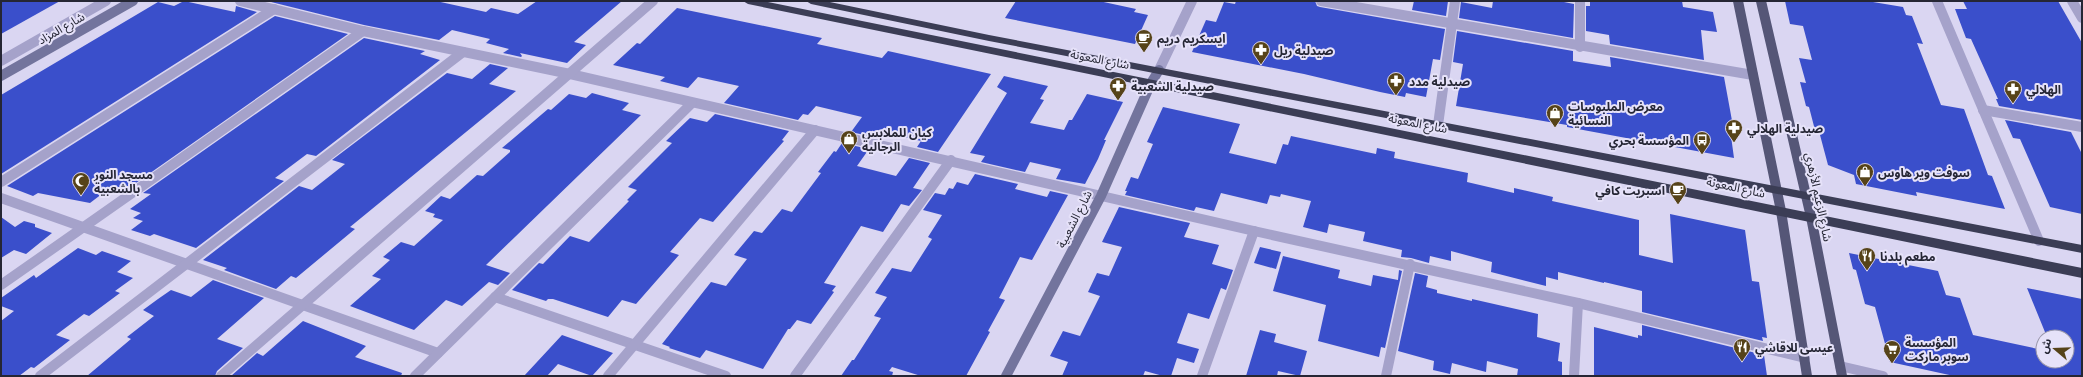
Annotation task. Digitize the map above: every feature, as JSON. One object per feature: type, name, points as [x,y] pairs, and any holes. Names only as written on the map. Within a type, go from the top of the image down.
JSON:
[{"type":"highway","name":"شارع المعونة","points":[[748,1],[1706,194],[1781,211],[2082,273]]},
{"type":"highway","name":"شارع المعونة","points":[[811,1],[1438,125],[2082,249]]},
{"type":"main road","points":[[1738,1],[1781,211],[1807,376]]},
{"type":"main road","name":"شارع الزعيم الأزهري","points":[[1761,1],[1811,217],[1841,371]]},
{"type":"street","points":[[1,61],[106,1]]},
{"type":"street","name":"شارع المزاد","points":[[1,76],[133,1]]},
{"type":"street","points":[[240,1],[363,31],[570,74],[692,103],[951,160],[1254,231],[1410,264],[1805,358]]},
{"type":"street","points":[[221,376],[653,1]]},
{"type":"street","points":[[1159,70],[1192,1]]},
{"type":"street","points":[[1324,1],[1580,47],[1753,75]]},
{"type":"street","points":[[1438,125],[1455,1]]},
{"type":"street","points":[[1580,1],[1580,47]]},
{"type":"street","points":[[1937,1],[2039,241]]},
{"type":"street","points":[[2072,1],[2082,18]]},
{"type":"street","points":[[1,182],[274,9]]},
{"type":"street","points":[[1,285],[363,31]]},
{"type":"street","points":[[40,376],[463,52]]},
{"type":"street","name":"شارع الشعبية","points":[[1006,376],[1101,196],[1151,83],[1159,70]]},
{"type":"street","points":[[415,376],[692,103]]},
{"type":"street","points":[[1983,110],[2082,128]]},
{"type":"street","points":[[608,376],[636,345],[815,130]]},
{"type":"street","points":[[795,376],[951,160]]},
{"type":"street","points":[[1,198],[438,353]]},
{"type":"street","points":[[1202,376],[1254,231]]},
{"type":"street","points":[[1386,376],[1410,264]]},
{"type":"street","points":[[495,297],[726,376]]},
{"type":"street","points":[[1574,376],[1578,303]]},
{"type":"street","points":[[1841,371],[1883,376]]},
{"type":"building","points":[[1,1],[60,1],[1,34]]},
{"type":"building","points":[[184,1],[235,12],[236,6],[257,12],[1,174],[1,95],[158,2],[174,6]]},
{"type":"building","points":[[267,1],[436,1],[486,12],[491,8],[518,14],[537,1],[622,1],[574,42],[586,45],[567,63],[520,53],[522,56],[521,57],[503,53],[509,49],[486,43],[490,39],[452,30],[439,40],[364,25]]},
{"type":"building","points":[[1016,1],[1099,1],[1136,9],[1134,12],[1148,15],[1135,44],[1005,18]]},
{"type":"building","points":[[1236,1],[1315,1],[1317,6],[1320,7],[1445,29],[1440,60],[1433,59],[1426,97],[1406,93],[1405,97],[1304,74],[1192,52],[1206,20],[1216,22],[1224,2],[1235,4]]},
{"type":"building","points":[[1414,1],[1448,1],[1446,16],[1412,10]]},
{"type":"building","points":[[1493,1],[1559,1],[1574,4],[1573,38],[1459,18],[1461,2],[1492,8]]},
{"type":"building","points":[[1590,1],[1682,1],[1683,7],[1713,12],[1717,32],[1701,30],[1704,60],[1610,44],[1609,35],[1586,31],[1586,6],[1590,6]]},
{"type":"building","points":[[1785,1],[1867,1],[1903,7],[1906,15],[1912,16],[1923,44],[1917,43],[1941,105],[1964,109],[1988,175],[1992,176],[2005,209],[1916,192],[1917,196],[1856,184],[1854,175],[1828,165],[1820,135],[1816,134],[1809,107],[1806,106],[1800,82],[1806,83],[1799,58],[1812,60],[1803,26],[1790,24]]},
{"type":"building","points":[[1963,1],[2058,1],[2082,43],[2082,120],[1999,106],[1996,99],[1998,99],[1971,39],[1966,38],[1955,9],[1967,9]]},
{"type":"building","points":[[677,8],[822,38],[817,44],[882,58],[888,51],[991,74],[938,152],[917,147],[921,141],[882,132],[878,138],[851,132],[862,117],[816,106],[808,115],[803,114],[798,120],[724,103],[739,86],[698,77],[688,88],[660,81],[665,77],[613,65],[637,43],[640,44]]},
{"type":"building","points":[[275,16],[348,34],[126,190],[111,187],[90,203],[38,193],[33,196],[7,186]]},
{"type":"building","points":[[1457,31],[1573,51],[1573,61],[1611,67],[1610,57],[1724,77],[1735,137],[1731,136],[1734,158],[1567,127],[1567,125],[1456,106],[1463,64],[1453,62]]},
{"type":"building","points":[[364,38],[425,51],[420,54],[440,60],[316,156],[307,154],[275,178],[284,181],[196,248],[154,234],[150,236],[131,230],[143,221],[133,218],[141,213],[130,209],[151,194],[143,193]]},
{"type":"building","points":[[490,64],[508,68],[489,84],[516,91],[350,227],[355,229],[296,278],[291,276],[276,289],[224,270],[227,268],[203,260],[299,186],[312,190],[345,164],[332,160],[447,73],[472,79]]},
{"type":"building","points":[[1004,76],[1048,86],[1040,99],[1044,100],[1030,123],[1064,130],[1069,120],[1072,120],[1087,94],[1123,102],[1104,140],[1106,140],[1098,159],[1085,184],[1056,179],[1061,169],[1030,162],[1025,172],[981,162],[985,156],[970,153],[1007,93],[997,87]]},
{"type":"building","points":[[592,93],[629,103],[622,110],[641,115],[486,265],[510,273],[498,285],[489,282],[462,306],[446,300],[414,330],[350,306],[381,279],[372,276],[390,260],[383,257],[401,242],[414,246],[443,220],[433,217],[435,214],[425,211],[441,196],[450,199],[477,175],[483,176],[510,152],[510,150],[502,148],[548,109],[551,110],[569,94],[586,98]]},
{"type":"building","points":[[1163,107],[1240,124],[1229,153],[1276,164],[1283,144],[1288,145],[1291,136],[1376,154],[1377,148],[1395,152],[1394,158],[1468,173],[1467,182],[1514,193],[1514,188],[1553,197],[1552,201],[1639,220],[1639,255],[1673,263],[1670,214],[1745,230],[1752,281],[1759,282],[1767,338],[1762,337],[1763,341],[1642,312],[1642,291],[1604,282],[1558,272],[1558,280],[1546,277],[1546,286],[1491,272],[1492,262],[1451,251],[1451,261],[1430,256],[1429,263],[1401,257],[1402,250],[1363,241],[1365,232],[1329,224],[1327,233],[1303,227],[1311,201],[1281,194],[1280,197],[1270,195],[1267,204],[1221,193],[1214,211],[1196,207],[1194,211],[1125,195],[1127,191],[1125,191],[1131,177],[1138,179],[1153,144],[1147,142]]},
{"type":"building","points":[[715,114],[789,131],[782,140],[784,141],[713,222],[700,218],[670,252],[679,255],[636,304],[622,300],[608,317],[553,299],[548,299],[546,301],[512,290],[539,263],[543,264],[570,236],[589,242],[629,201],[627,200],[637,190],[628,187],[672,143],[666,141],[690,118],[707,122]]},
{"type":"building","points":[[2005,120],[2071,132],[2082,154],[2082,214],[2050,207],[2020,139],[2013,138]]},
{"type":"building","points":[[842,143],[869,149],[857,166],[896,176],[909,158],[930,163],[913,188],[922,190],[909,206],[901,204],[883,232],[861,226],[824,283],[836,286],[832,291],[834,292],[811,324],[797,320],[790,329],[788,329],[763,369],[706,350],[700,358],[669,348],[670,347],[662,344],[711,282],[726,286],[747,259],[734,255],[754,231],[762,233],[782,209],[792,212],[821,173],[818,172]]},
{"type":"building","points":[[975,174],[1018,184],[1015,189],[1047,197],[1050,191],[1068,195],[1032,260],[1020,257],[999,298],[1005,300],[988,331],[990,332],[966,376],[921,376],[892,367],[889,371],[893,372],[892,376],[841,376],[852,360],[854,360],[881,318],[874,316],[887,297],[875,293],[892,268],[911,272],[932,239],[928,237],[942,215],[923,210],[935,193],[945,195],[949,188],[953,189],[957,182],[968,185]]},
{"type":"building","points":[[1119,207],[1190,223],[1184,237],[1219,245],[1212,264],[1233,270],[1226,290],[1221,288],[1209,319],[1188,313],[1177,343],[1199,349],[1194,363],[1177,358],[1171,376],[1163,376],[1145,371],[1143,376],[1062,376],[1068,362],[1050,356],[1063,331],[1080,336],[1100,296],[1088,292],[1097,273],[1109,276],[1122,247],[1102,242]]},
{"type":"building","points":[[1,217],[15,227],[24,221],[35,224],[35,227],[52,233],[26,254],[14,250],[1,258]]},
{"type":"building","points":[[1260,247],[1281,252],[1276,269],[1254,263]]},
{"type":"building","points":[[78,248],[96,255],[102,251],[131,261],[117,272],[133,278],[115,291],[120,293],[89,316],[84,314],[56,335],[70,340],[34,368],[31,367],[19,376],[1,376],[1,321],[14,311],[1,306],[1,298],[34,275],[36,278]]},
{"type":"building","points":[[1849,253],[1938,271],[1946,295],[1960,298],[1973,335],[2035,348],[2035,369],[2075,369],[2075,329],[2044,329],[2027,288],[2082,299],[2082,376],[1954,376],[1890,362],[1875,307],[1865,304],[1856,270],[1853,269]]},
{"type":"building","points":[[1283,256],[1340,270],[1338,278],[1371,286],[1373,275],[1398,280],[1399,270],[1402,271],[1385,348],[1381,347],[1379,357],[1318,341],[1326,305],[1273,291]]},
{"type":"building","points":[[1415,273],[1428,276],[1426,287],[1437,290],[1437,293],[1472,301],[1472,299],[1538,314],[1537,337],[1560,343],[1558,361],[1562,362],[1562,376],[1517,376],[1518,369],[1487,361],[1486,372],[1452,363],[1450,374],[1433,370],[1434,361],[1398,351]]},
{"type":"building","points":[[213,280],[264,298],[217,339],[243,348],[217,371],[215,376],[87,376],[131,339],[127,337],[154,316],[143,310],[171,290],[191,297]]},
{"type":"building","points":[[303,321],[366,346],[355,357],[402,373],[401,376],[231,376],[257,353],[263,356]]},
{"type":"building","points":[[1642,325],[1764,355],[1767,376],[1594,376],[1594,327],[1638,338],[1638,335],[1642,336]]},
{"type":"building","points":[[1260,330],[1276,334],[1274,342],[1307,351],[1300,376],[1278,371],[1277,376],[1246,376]]},
{"type":"building","points":[[562,335],[613,353],[592,376],[558,364],[547,376],[524,376]]},
{"type":"place","name":"ايسكريم دريم","points":[[1144,53]]},
{"type":"place","name":"صيدلية ريل","points":[[1261,65]]},
{"type":"place","name":"صيدلية مدد","points":[[1396,96]]},
{"type":"place","name":"صيدلية الشعبية","points":[[1118,101]]},
{"type":"place","name":"الهلالي","points":[[2013,104]]},
{"type":"place","name":"معرض الملبوسات النسائية","points":[[1555,128]]},
{"type":"place","name":"صيدلية الهلالي","points":[[1734,143]]},
{"type":"place","name":"كيان للملابس الرجالية","points":[[849,154]]},
{"type":"place","name":"المؤسسة بحري","points":[[1702,155]]},
{"type":"place","name":"سوفت وير هاوس","points":[[1865,187]]},
{"type":"place","name":"مسجد النور بالشعبية","points":[[81,196]]},
{"type":"place","name":"اسبريت كافي","points":[[1678,205]]},
{"type":"place","name":"مطعم بلدنا","points":[[1867,271]]},
{"type":"place","name":"عيسى للاقاشي","points":[[1742,362]]},
{"type":"place","name":"المؤسسة سوبر ماركت","points":[[1892,364]]}]
